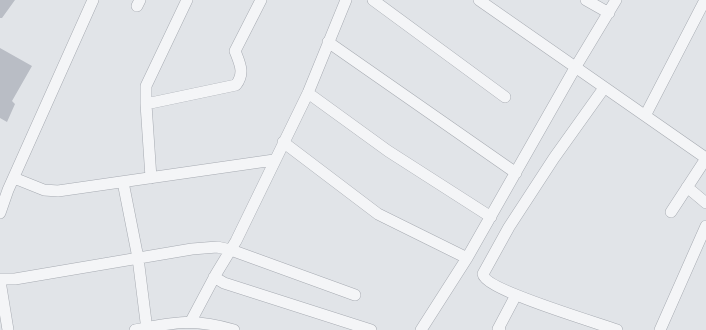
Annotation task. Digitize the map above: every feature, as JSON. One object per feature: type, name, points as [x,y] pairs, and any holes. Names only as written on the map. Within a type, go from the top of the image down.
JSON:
[{"type":"street","points":[[0,213],[4,188],[14,178],[93,0]]},
{"type":"street","points":[[152,178],[146,104],[148,81],[187,0]]},
{"type":"street","points":[[146,104],[236,85],[240,79],[242,70],[235,51],[261,0]]},
{"type":"street","points":[[191,321],[214,277],[231,250],[308,93],[346,0]]},
{"type":"street","points":[[373,0],[504,97]]},
{"type":"street","points":[[479,0],[604,88],[646,114],[703,156],[705,160],[671,212]]},
{"type":"street","points":[[586,0],[609,13]]},
{"type":"street","points":[[421,330],[467,258],[575,68],[616,0]]},
{"type":"street","points":[[646,114],[705,0]]},
{"type":"street","points":[[328,42],[516,173]]},
{"type":"street","points":[[604,88],[554,158],[509,227],[484,270],[485,279],[516,295],[617,330]]},
{"type":"street","points":[[308,93],[388,151],[491,217]]},
{"type":"street","points":[[283,142],[378,214],[467,258]]},
{"type":"street","points":[[14,178],[51,191],[274,160]]},
{"type":"street","points":[[123,182],[138,258],[147,329]]},
{"type":"street","points":[[687,187],[706,203]]},
{"type":"street","points":[[660,330],[706,226]]},
{"type":"street","points":[[8,330],[0,286],[15,279],[212,246],[231,250],[355,295]]},
{"type":"street","points":[[214,277],[224,283],[371,330]]},
{"type":"street","points":[[500,330],[498,329],[516,295]]},
{"type":"street","points":[[135,330],[147,329],[173,322],[191,321],[234,330]]},
{"type":"building","points":[[0,0],[15,0],[2,18],[0,18]]},
{"type":"building","points":[[0,48],[32,66],[12,101],[15,104],[7,122],[0,118]]}]
